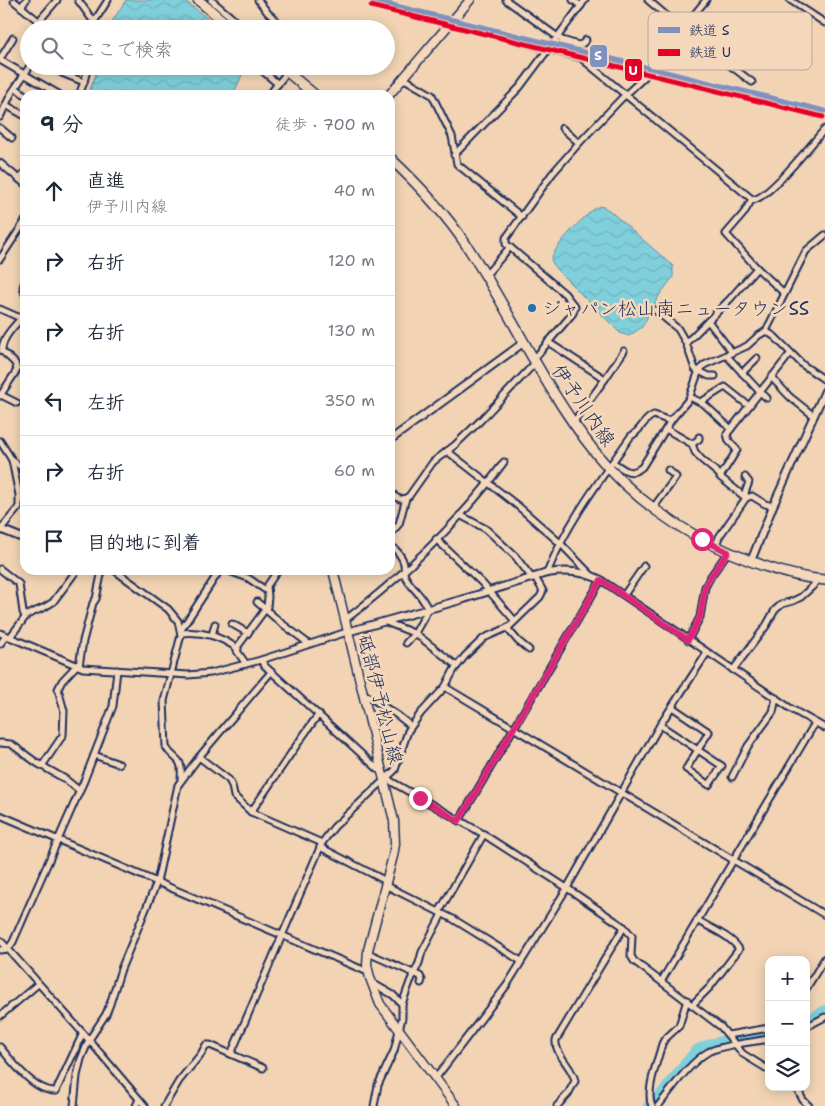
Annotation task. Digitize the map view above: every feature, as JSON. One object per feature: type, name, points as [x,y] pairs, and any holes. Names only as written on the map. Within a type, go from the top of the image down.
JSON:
[{"type":"main road","points":[[198,0],[222,20]]},
{"type":"main road","points":[[393,90],[470,0]]},
{"type":"main road","points":[[296,75],[310,90]]},
{"type":"main road","name":"伊予川内線","points":[[395,163],[416,182],[439,208],[468,247],[534,361],[573,423],[596,454],[611,465],[630,489],[675,524],[716,547],[750,562],[787,573],[821,580]]},
{"type":"main road","name":"砥部伊予松山線","points":[[334,575],[363,696],[385,776],[394,821],[393,856],[368,953],[368,972],[380,1004],[456,1106]]},
{"type":"street","points":[[21,7],[26,0]]},
{"type":"street","points":[[41,20],[57,0]]},
{"type":"street","points":[[78,0],[93,20]]},
{"type":"street","points":[[95,20],[108,0]]},
{"type":"street","points":[[211,0],[234,20]]},
{"type":"street","points":[[258,0],[276,20]]},
{"type":"street","points":[[506,0],[566,42],[578,45],[586,40]]},
{"type":"street","points":[[573,0],[581,6]]},
{"type":"street","points":[[454,155],[520,88],[585,0]]},
{"type":"street","points":[[648,0],[662,12]]},
{"type":"street","points":[[696,12],[706,0]]},
{"type":"street","points":[[790,0],[808,12]]},
{"type":"street","points":[[14,1],[37,20]]},
{"type":"street","points":[[812,14],[825,23]]},
{"type":"street","points":[[450,24],[580,58],[755,200],[792,168],[825,129]]},
{"type":"street","points":[[13,38],[0,60],[20,72]]},
{"type":"street","points":[[395,529],[399,524],[406,498],[430,466],[481,420],[534,361],[573,313],[574,303],[510,248],[506,244],[506,238],[552,174],[625,95],[652,70]]},
{"type":"street","points":[[736,70],[752,82]]},
{"type":"street","points":[[0,118],[25,75],[51,90]]},
{"type":"street","points":[[67,75],[84,82]]},
{"type":"street","points":[[81,90],[86,75]]},
{"type":"street","points":[[268,75],[278,84]]},
{"type":"street","points":[[273,90],[285,75]]},
{"type":"street","points":[[403,78],[432,95],[452,136],[454,155],[461,169],[522,218]]},
{"type":"street","points":[[16,88],[20,91]]},
{"type":"street","points":[[6,105],[20,113]]},
{"type":"street","points":[[0,128],[12,138]]},
{"type":"street","points":[[562,128],[579,143]]},
{"type":"street","points":[[0,163],[19,179]]},
{"type":"street","points":[[752,199],[726,234],[757,268],[784,293]]},
{"type":"street","points":[[0,258],[2,251],[20,227]]},
{"type":"street","points":[[611,465],[629,473],[634,473],[642,468],[672,419],[690,397],[699,372],[704,365],[747,346],[766,331],[806,251],[825,235]]},
{"type":"street","points":[[485,276],[510,248]]},
{"type":"street","points":[[686,343],[757,268]]},
{"type":"street","points":[[0,308],[20,318]]},
{"type":"street","points":[[655,310],[673,324],[686,343],[693,366],[699,372],[715,376]]},
{"type":"street","points":[[708,321],[732,352]]},
{"type":"street","points":[[17,403],[0,396],[17,370],[15,363],[2,351],[2,347],[7,336],[20,322]]},
{"type":"street","points":[[766,331],[775,337],[802,365],[825,380]]},
{"type":"street","points":[[395,436],[523,342]]},
{"type":"street","points":[[548,342],[606,379]]},
{"type":"street","points":[[573,423],[624,351]]},
{"type":"street","points":[[720,475],[737,450],[727,438],[731,429],[790,354]]},
{"type":"street","points":[[726,355],[767,398]]},
{"type":"street","points":[[742,373],[757,358]]},
{"type":"street","points":[[771,377],[790,397],[814,416]]},
{"type":"street","points":[[701,402],[725,387],[749,406]]},
{"type":"street","points":[[750,562],[825,391]]},
{"type":"street","points":[[690,397],[701,402],[731,429]]},
{"type":"street","points":[[547,573],[560,543],[631,436],[638,433],[650,416],[654,414],[667,420],[672,419]]},
{"type":"street","points":[[666,429],[692,444],[702,459],[746,498]]},
{"type":"street","points":[[692,444],[698,440],[699,436]]},
{"type":"street","points":[[0,440],[12,460],[19,495],[17,511],[0,529],[20,537]]},
{"type":"street","points":[[447,451],[518,506],[560,543],[592,576]]},
{"type":"street","points":[[12,460],[20,466]]},
{"type":"street","points":[[344,620],[374,598],[404,571],[460,515],[488,484],[504,462]]},
{"type":"street","points":[[653,508],[676,477],[668,470]]},
{"type":"street","points":[[745,477],[749,482],[745,494],[746,498]]},
{"type":"street","points":[[395,496],[398,499],[406,498]]},
{"type":"street","points":[[716,547],[718,537],[746,498],[749,496],[757,497],[765,504],[773,506]]},
{"type":"street","points":[[231,1054],[321,845],[334,827],[397,766],[405,736],[411,726],[445,686],[457,666],[484,638],[507,628],[542,594],[542,586],[515,556],[486,529],[460,515]]},
{"type":"street","points":[[436,539],[482,583],[514,621]]},
{"type":"street","points":[[395,550],[400,554],[404,571],[411,586],[423,597],[428,610],[417,626],[415,633],[406,643]]},
{"type":"street","points":[[688,640],[700,617],[705,587],[728,552]]},
{"type":"street","points":[[624,596],[644,566]]},
{"type":"street","points":[[0,569],[19,584],[25,617]]},
{"type":"street","points":[[0,633],[78,666],[94,669],[188,675],[211,673],[261,660],[347,632],[428,610],[547,573],[576,571],[601,580],[707,653],[825,728]]},
{"type":"street","points":[[0,644],[25,617],[49,605],[73,575]]},
{"type":"street","points":[[42,766],[63,734],[64,711],[58,689],[62,681],[78,666],[101,575]]},
{"type":"street","points":[[74,1106],[78,1068],[89,1040],[106,1014],[121,969],[157,882],[180,782],[180,760],[166,747],[164,709],[170,674],[181,640],[178,621],[168,609],[121,575]]},
{"type":"street","points":[[181,632],[217,575]]},
{"type":"street","points":[[240,575],[248,578],[266,591]]},
{"type":"street","points":[[238,649],[266,609],[268,602],[267,586],[275,575]]},
{"type":"street","points":[[459,821],[601,580]]},
{"type":"street","points":[[733,670],[766,626],[775,610],[782,604],[801,597],[821,580]]},
{"type":"street","points":[[257,602],[309,644]]},
{"type":"street","points":[[386,622],[415,633],[457,666]]},
{"type":"street","points":[[212,635],[215,624]]},
{"type":"street","points":[[232,624],[248,633]]},
{"type":"street","points":[[507,628],[529,650]]},
{"type":"street","points":[[181,632],[212,635],[223,639],[238,649],[240,657],[246,664]]},
{"type":"street","points":[[435,1079],[506,985],[567,888],[660,725],[707,653]]},
{"type":"street","points":[[261,660],[271,672],[397,785],[484,834],[624,927],[632,936],[631,956],[634,961],[662,980],[721,1027],[735,1046],[747,1057],[765,1068]]},
{"type":"street","points":[[0,950],[8,949],[13,942],[80,791],[112,706],[117,670]]},
{"type":"street","points":[[180,782],[271,672]]},
{"type":"street","points":[[445,686],[825,915]]},
{"type":"street","points":[[363,696],[366,695],[411,726]]},
{"type":"street","points":[[732,777],[748,746],[773,712],[776,698]]},
{"type":"street","points":[[660,725],[698,750],[722,766],[709,785],[686,769],[698,750],[709,732],[672,707]]},
{"type":"street","points":[[251,812],[319,714]]},
{"type":"street","points":[[662,980],[815,723]]},
{"type":"street","points":[[0,743],[11,744],[80,791]]},
{"type":"street","points":[[94,755],[119,764]]},
{"type":"street","points":[[199,757],[229,780],[236,798],[251,812],[321,845],[521,961]]},
{"type":"street","points":[[0,815],[368,972]]},
{"type":"street","points":[[374,1106],[378,1085],[394,1051],[402,1018],[402,1004],[422,952],[484,834]]},
{"type":"street","points":[[692,1004],[710,987],[739,949],[738,946],[725,936],[697,920]]},
{"type":"street","points":[[557,1106],[568,1094],[575,1081],[574,1075],[556,1046],[556,1040],[624,927]]},
{"type":"street","points":[[0,940],[145,1106]]},
{"type":"street","points":[[368,953],[422,978],[421,983]]},
{"type":"street","points":[[810,982],[825,958]]},
{"type":"street","points":[[371,983],[393,995],[402,1004]]},
{"type":"street","points":[[0,1016],[38,984]]},
{"type":"street","points":[[651,1104],[650,1089],[662,1044],[679,1026],[687,1000]]},
{"type":"street","points":[[810,1025],[825,1017]]},
{"type":"street","points":[[728,1035],[765,1029]]},
{"type":"street","points":[[0,1047],[24,1075],[49,1090],[56,1091],[83,1033]]},
{"type":"street","points":[[658,1106],[678,1081],[708,1052],[719,1048],[765,1040]]},
{"type":"street","points":[[164,1106],[179,1081],[206,1045],[263,1068]]},
{"type":"street","points":[[798,1091],[802,1100],[809,1106]]},
{"type":"street","points":[[136,1106],[139,1099]]},
{"type":"water","points":[[126,0],[184,0],[210,20],[113,20]]},
{"type":"water","points":[[96,75],[242,75],[235,90],[90,90]]},
{"type":"water","points":[[600,206],[610,211],[673,266],[673,277],[660,294],[642,327],[629,336],[620,333],[556,269],[551,260],[557,247],[571,230],[594,209]]},
{"type":"waterway","points":[[810,1019],[825,1010]]},
{"type":"waterway","points":[[648,1106],[661,1094],[695,1051],[721,1041],[765,1034]]},
{"type":"rail line","name":"S","points":[[372,0],[648,68]]},
{"type":"rail line","name":"U","points":[[371,6],[823,117]]},
{"type":"rail line","name":"S","points":[[658,70],[825,111]]},
{"type":"place","name":"ジャパン松山南ニュータウンSS","points":[[532,308]]},
{"type":"route","points":[[420,798],[459,821],[601,580],[688,640],[700,617],[705,587],[728,552],[702,539]]}]
